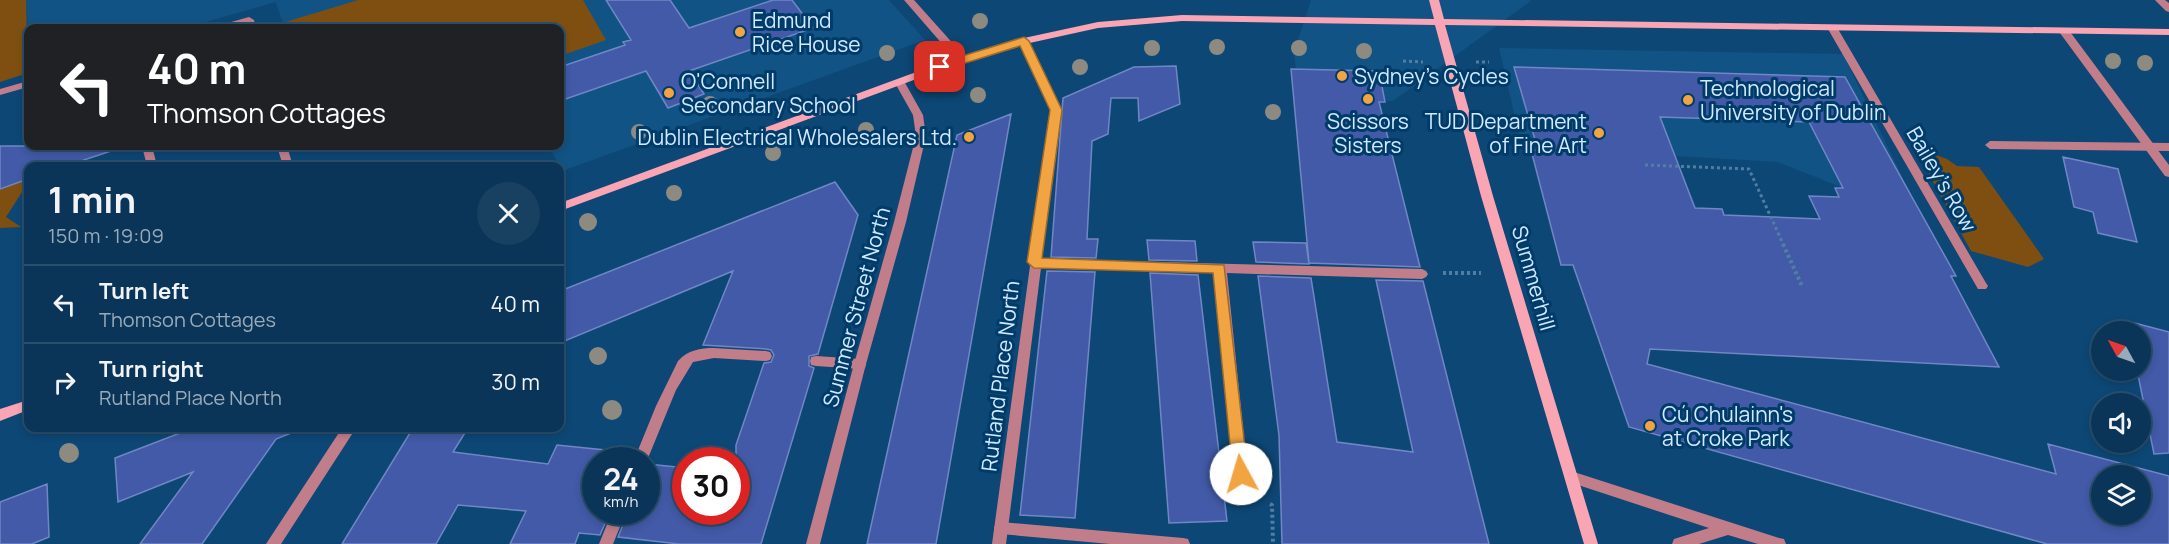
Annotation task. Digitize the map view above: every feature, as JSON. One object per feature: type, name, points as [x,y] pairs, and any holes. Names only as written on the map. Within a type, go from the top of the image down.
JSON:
[{"type":"main road","name":"Summerhill","points":[[1434,0],[1453,79],[1574,478],[1591,544]]},
{"type":"main road","points":[[564,206],[961,59],[1024,41],[1098,25],[1182,18],[2169,32]]},
{"type":"main road","points":[[0,415],[24,406]]},
{"type":"street","points":[[909,0],[961,59]]},
{"type":"street","points":[[2160,0],[2169,9]]},
{"type":"street","name":"Bailey's Row","points":[[1833,29],[1982,286]]},
{"type":"street","points":[[2064,31],[2169,172]]},
{"type":"street","name":"Rutland Place North","points":[[999,544],[1034,262],[1056,110],[1024,41]]},
{"type":"street","name":"Summer Street North","points":[[813,544],[921,136],[918,115],[900,83]]},
{"type":"street","points":[[0,92],[24,85]]},
{"type":"street","points":[[1990,145],[2169,147]]},
{"type":"street","points":[[1034,262],[1422,274]]},
{"type":"street","points":[[1220,268],[1243,497]]},
{"type":"street","points":[[647,447],[678,373],[687,358],[703,353],[766,356]]},
{"type":"street","points":[[816,361],[860,364]]},
{"type":"street","points":[[273,544],[346,432]]},
{"type":"street","points":[[1574,478],[1726,529],[1779,544]]},
{"type":"street","points":[[606,544],[614,525]]},
{"type":"street","points":[[1001,528],[1183,544]]},
{"type":"street","points":[[1680,544],[1726,529]]},
{"type":"path","points":[[1645,165],[1749,169],[1802,286]]},
{"type":"path","points":[[1422,274],[1510,272]]},
{"type":"shaded area","points":[[0,0],[26,0],[24,74],[0,82]]},
{"type":"shaded area","name":"O'Connell Secondary School","points":[[26,0],[889,0],[925,40],[564,170],[564,162],[557,162],[551,150],[564,150],[564,24],[283,24],[276,2],[198,24],[28,24]]},
{"type":"shaded area","points":[[358,0],[583,0],[606,40],[564,55],[564,24],[282,23]]},
{"type":"shaded area","points":[[1311,0],[1531,1],[1393,101],[1299,99],[1294,52]]},
{"type":"shaded area","name":"Technological University of Dublin","points":[[1499,48],[1843,54],[1909,191],[1843,188],[1778,162],[1522,147]]},
{"type":"shaded area","points":[[1914,147],[1947,159],[1957,166],[1979,167],[2044,259],[2028,267],[1971,251]]},
{"type":"shaded area","points":[[28,154],[27,162],[24,162],[24,189],[6,217],[21,227],[0,228],[0,163]]},
{"type":"building","points":[[606,0],[670,0],[689,28],[773,0],[792,0],[813,28],[689,71],[704,94],[668,108],[646,71],[564,100],[564,66],[625,45],[623,42],[631,40]]},
{"type":"building","points":[[1176,66],[1180,104],[1139,121],[1138,98],[1111,98],[1108,134],[1092,141],[1087,239],[1098,239],[1096,258],[1051,257],[1063,98],[1134,67]]},
{"type":"building","points":[[1514,67],[1845,77],[1956,276],[1951,276],[1999,367],[1650,349],[1647,364],[2056,474],[2048,444],[2127,465],[2091,465],[2091,525],[2151,525],[2151,471],[2169,476],[2169,544],[2047,544],[1629,427],[1573,265],[1561,265],[1531,150],[1538,150]],"holes":[[[1660,117],[1809,122],[1843,188],[1835,188],[1839,197],[1809,196],[1820,219],[1724,215],[1722,209],[1695,208]]]},
{"type":"building","points":[[1291,69],[1379,71],[1385,102],[1379,102],[1420,267],[1309,263]]},
{"type":"building","points":[[1011,114],[936,544],[867,544],[957,135]]},
{"type":"building","points":[[0,146],[24,146],[24,150],[111,150],[78,162],[24,162],[24,180],[0,189]]},
{"type":"building","points":[[2063,157],[2118,169],[2137,242],[2098,233],[2093,212],[2074,207]]},
{"type":"building","points":[[835,182],[858,215],[818,354],[809,356],[809,366],[814,368],[761,544],[679,544],[618,537],[623,525],[660,525],[660,465],[672,467],[672,525],[750,525],[750,447],[736,447],[736,445],[764,363],[771,362],[774,355],[771,350],[766,349],[703,345],[733,271],[564,341],[564,289]]},
{"type":"building","points":[[1147,240],[1195,241],[1197,261],[1149,260]]},
{"type":"building","points":[[1253,242],[1306,243],[1309,264],[1256,262]]},
{"type":"building","points":[[1047,271],[1095,272],[1075,518],[1020,515]]},
{"type":"building","points":[[1150,273],[1198,275],[1227,521],[1169,523]]},
{"type":"building","points":[[1258,276],[1311,278],[1337,442],[1413,452],[1376,280],[1423,281],[1489,544],[1282,544],[1279,435]]},
{"type":"building","points":[[2151,327],[2169,332],[2169,453],[2154,454],[2151,439],[2151,393],[2142,393],[2139,381],[2151,381]]},
{"type":"building","points":[[183,432],[294,432],[276,439],[202,544],[140,544],[193,472],[118,502],[115,458]]},
{"type":"building","points":[[411,432],[466,432],[453,452],[548,464],[557,445],[582,448],[582,525],[604,525],[600,535],[579,533],[575,544],[510,544],[526,511],[458,505],[436,544],[342,544]]},
{"type":"building","points":[[47,484],[49,537],[32,544],[0,544],[0,502]]},
{"type":"place","name":"Edmund Rice House","points":[[740,32]]},
{"type":"place","name":"Sydney's Cycles","points":[[1342,76]]},
{"type":"place","name":"O'Connell Secondary School","points":[[669,93]]},
{"type":"place","name":"Scissors Sisters","points":[[1368,99]]},
{"type":"place","name":"Technological University of Dublin","points":[[1688,100]]},
{"type":"place","name":"TUD Department of Fine Art","points":[[1599,133]]},
{"type":"place","name":"Dublin Electrical Wholesalers Ltd.","points":[[969,137]]},
{"type":"place","name":"Cú Chulainn's at Croke Park","points":[[1650,426]]},
{"type":"route","points":[[940,67],[1024,41],[1056,110],[1034,262],[1220,268],[1241,474]]}]
